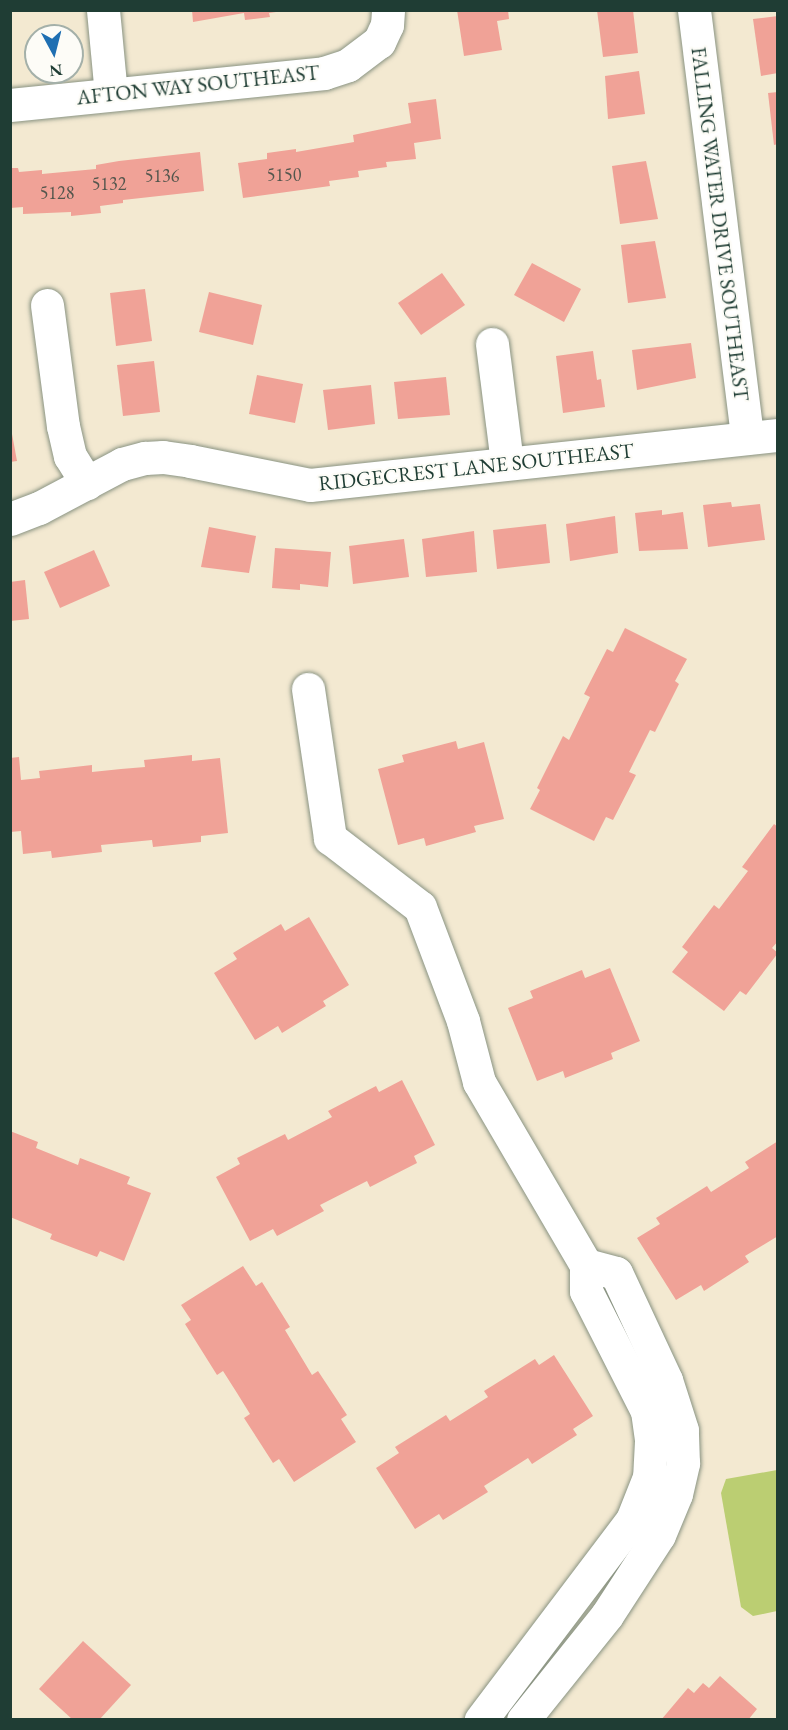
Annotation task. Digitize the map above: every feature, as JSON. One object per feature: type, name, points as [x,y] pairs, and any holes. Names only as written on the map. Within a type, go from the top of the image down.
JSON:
[{"type":"street","points":[[103,10],[111,94]]},
{"type":"street","name":"AFTON WAY SOUTHEAST","points":[[10,105],[324,73],[348,65],[379,42],[387,25],[388,10]]},
{"type":"street","name":"FALLING WATER DRIVE SOUTHEAST","points":[[694,10],[762,437]]},
{"type":"street","points":[[47,306],[63,426],[70,456],[87,483]]},
{"type":"street","points":[[492,344],[507,463]]},
{"type":"street","name":"RIDGECREST LANE SOUTHEAST","points":[[10,519],[39,508],[122,465],[163,457],[310,485],[341,484],[507,463],[762,437]]},
{"type":"street","points":[[308,689],[330,838],[420,908],[463,1021],[479,1082],[586,1265],[586,1291],[647,1411],[651,1441],[649,1477],[632,1520],[481,1719]]},
{"type":"street","points":[[523,1719],[607,1614],[659,1535],[676,1494],[683,1463],[682,1430],[666,1380],[616,1273],[586,1265]]},
{"type":"green space","points":[[777,1470],[777,1611],[753,1616],[741,1607],[721,1493],[726,1479]]},
{"type":"building","points":[[192,10],[276,10],[276,12],[269,13],[270,17],[245,20],[244,13],[193,22]]},
{"type":"building","points":[[457,10],[508,10],[509,19],[497,21],[502,50],[464,56]]},
{"type":"building","points":[[597,10],[633,10],[638,53],[603,57]]},
{"type":"building","points":[[778,16],[778,73],[761,76],[753,19]]},
{"type":"building","points":[[639,71],[645,114],[608,119],[605,76]]},
{"type":"building","points":[[778,92],[778,144],[774,145],[768,93]]},
{"type":"building","points":[[436,99],[441,139],[414,143],[416,159],[386,162],[387,167],[358,171],[359,177],[329,181],[330,186],[243,198],[238,163],[267,159],[267,153],[296,149],[296,152],[354,142],[353,135],[411,123],[408,103]]},
{"type":"building","points":[[200,152],[204,191],[123,200],[123,203],[100,206],[101,213],[71,216],[71,212],[23,214],[23,207],[10,208],[10,168],[18,168],[19,172],[42,170],[42,174],[96,169],[96,165],[119,161]]},
{"type":"building","points":[[646,161],[658,219],[620,224],[612,166]]},
{"type":"building","points":[[655,241],[666,298],[628,303],[621,245]]},
{"type":"building","points":[[532,263],[581,289],[564,322],[514,295]]},
{"type":"building","points":[[442,273],[465,305],[421,335],[398,303]]},
{"type":"building","points":[[145,289],[152,341],[116,346],[110,293]]},
{"type":"building","points":[[209,292],[262,305],[253,345],[199,332]]},
{"type":"building","points":[[691,343],[696,378],[637,390],[632,350]]},
{"type":"building","points":[[593,351],[597,380],[601,379],[605,407],[563,413],[556,356]]},
{"type":"building","points":[[154,361],[160,412],[123,416],[117,365]]},
{"type":"building","points":[[257,375],[303,384],[295,423],[249,414]]},
{"type":"building","points":[[446,377],[450,415],[398,419],[394,382]]},
{"type":"building","points":[[371,385],[375,424],[328,430],[323,390]]},
{"type":"building","points":[[10,423],[17,461],[10,462]]},
{"type":"building","points":[[731,502],[732,507],[760,504],[765,540],[708,547],[703,505]]},
{"type":"building","points":[[662,510],[662,515],[683,512],[688,549],[639,551],[635,513]]},
{"type":"building","points":[[615,516],[618,553],[570,561],[566,524]]},
{"type":"building","points":[[546,524],[550,563],[497,569],[493,530]]},
{"type":"building","points":[[209,527],[256,536],[249,573],[201,567]]},
{"type":"building","points":[[474,531],[477,572],[426,577],[422,539]]},
{"type":"building","points":[[404,539],[409,577],[353,584],[349,546]]},
{"type":"building","points":[[275,548],[331,552],[328,587],[300,584],[300,590],[272,588]]},
{"type":"building","points":[[94,550],[110,586],[60,608],[44,572]]},
{"type":"building","points":[[25,580],[29,619],[10,621],[10,582]]},
{"type":"building","points":[[625,628],[687,659],[675,681],[679,684],[655,732],[650,730],[629,772],[636,775],[613,820],[606,817],[594,841],[530,809],[540,790],[537,788],[563,736],[569,740],[590,697],[584,694],[607,649],[613,652]]},
{"type":"building","points":[[456,741],[458,749],[484,742],[504,819],[474,826],[476,832],[426,846],[424,838],[398,845],[378,769],[404,762],[402,755]]},
{"type":"building","points":[[192,755],[192,761],[220,758],[228,833],[201,836],[201,842],[153,847],[152,840],[101,845],[102,852],[52,858],[51,851],[23,854],[21,831],[10,832],[10,758],[19,757],[21,780],[40,778],[39,771],[92,765],[92,772],[145,767],[144,760]]},
{"type":"building","points":[[774,824],[778,827],[778,941],[772,948],[778,953],[746,995],[740,991],[724,1011],[672,972],[688,952],[682,947],[714,905],[719,909],[748,871],[742,867]]},
{"type":"building","points":[[309,917],[349,985],[323,1001],[326,1006],[282,1033],[278,1026],[255,1040],[214,973],[237,959],[233,953],[281,924],[285,931]]},
{"type":"building","points":[[610,968],[640,1041],[611,1053],[613,1059],[565,1078],[563,1071],[537,1081],[508,1008],[533,998],[530,991],[582,970],[585,978]]},
{"type":"building","points":[[402,1080],[435,1145],[414,1156],[417,1163],[370,1187],[367,1181],[320,1205],[324,1211],[277,1236],[273,1229],[250,1241],[216,1177],[240,1164],[237,1158],[285,1134],[288,1140],[332,1117],[328,1111],[376,1086],[379,1092]]},
{"type":"building","points":[[10,1131],[38,1142],[36,1148],[78,1165],[80,1158],[130,1177],[127,1184],[151,1193],[124,1261],[100,1251],[97,1257],[50,1239],[52,1234],[10,1217]]},
{"type":"building","points":[[778,1141],[778,1236],[745,1256],[749,1262],[704,1291],[701,1285],[676,1300],[637,1238],[660,1224],[656,1218],[707,1186],[711,1192],[749,1168],[745,1162]]},
{"type":"building","points":[[243,1266],[256,1286],[262,1282],[290,1327],[285,1330],[312,1375],[318,1371],[347,1415],[341,1419],[356,1442],[294,1482],[279,1459],[273,1463],[244,1418],[250,1414],[237,1393],[223,1371],[217,1375],[185,1324],[191,1320],[181,1305]]},
{"type":"building","points":[[554,1355],[593,1416],[573,1429],[577,1435],[532,1464],[528,1458],[484,1486],[488,1492],[443,1520],[439,1514],[415,1529],[376,1468],[399,1453],[395,1447],[446,1415],[450,1421],[488,1397],[484,1391],[535,1359],[539,1365]]},
{"type":"building","points":[[83,1641],[131,1685],[99,1720],[73,1720],[39,1689]]},
{"type":"building","points":[[720,1676],[757,1709],[748,1720],[661,1720],[688,1688],[694,1693],[703,1683],[709,1688]]}]
